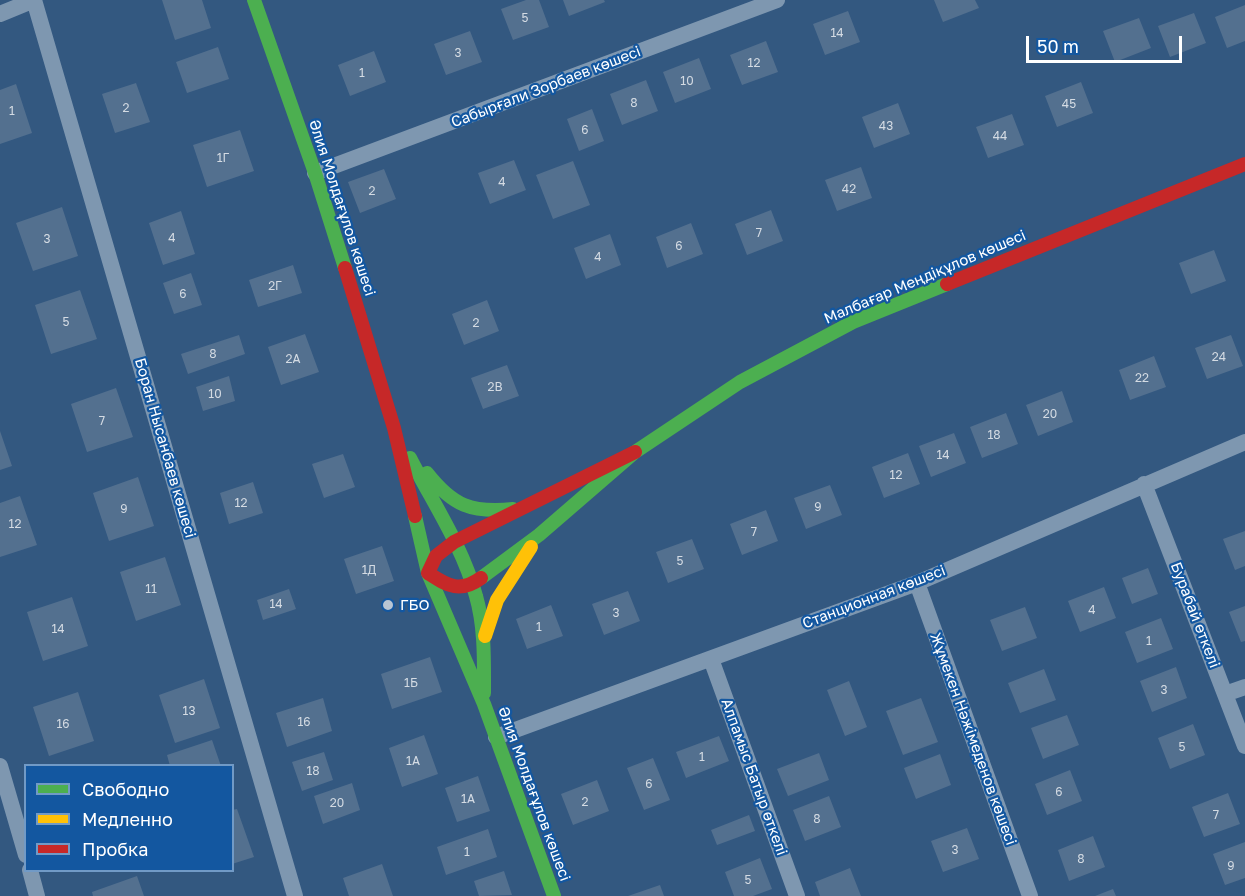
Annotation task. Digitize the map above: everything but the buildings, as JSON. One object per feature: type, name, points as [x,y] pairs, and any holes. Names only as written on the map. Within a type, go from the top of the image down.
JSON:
[{"type":"main road","name":"Әлия Молдағұлов көшесі","points":[[254,0],[315,173],[394,428],[428,573],[484,704],[554,896]]},
{"type":"main road","name":"Малбағар Меңдіқұлов көшесі","points":[[428,573],[436,556],[454,542],[635,452],[740,382],[853,322],[1245,164]]},
{"type":"main road","name":"Әлия Молдағұлов көшесі","points":[[394,428],[454,542],[473,584],[484,638],[484,704]]},
{"type":"main road","points":[[394,428],[440,491],[465,508],[489,512],[526,507]]},
{"type":"main road","name":"Малбағар Меңдіқұлов көшесі","points":[[473,584],[539,535],[635,452]]},
{"type":"main road","points":[[484,638],[497,600],[539,535]]},
{"type":"main road","points":[[428,573],[450,587],[473,584]]},
{"type":"street","points":[[0,14],[34,0]]},
{"type":"street","name":"Боран Нысанбаев көшесі","points":[[34,0],[295,896]]},
{"type":"street","name":"Сабырғали Зорбаев көшесі","points":[[315,173],[777,0]]},
{"type":"street","name":"Станционная көшесі","points":[[496,737],[916,583],[1245,442]]},
{"type":"street","name":"Бурабай өткелі","points":[[1144,484],[1245,746]]},
{"type":"street","name":"Жұмекен Нәжімеденов көшесі","points":[[916,583],[1030,896]]},
{"type":"street","name":"Алпамыс Батыр өткелі","points":[[711,659],[797,896]]},
{"type":"street","points":[[1225,694],[1245,687]]},
{"type":"street","points":[[0,766],[24,848]]},
{"type":"street","points":[[31,872],[37,896]]},
{"type":"traffic: fast","points":[[254,0],[315,173],[345,268]]},
{"type":"traffic: fast","points":[[481,578],[539,535],[635,452],[740,382],[853,322],[947,284]]},
{"type":"traffic: fast","points":[[410,458],[455,543],[470,578],[479,608],[482,632],[484,693]]},
{"type":"traffic: fast","points":[[427,473],[446,493],[464,505],[485,510],[513,509]]},
{"type":"traffic: fast","points":[[415,516],[428,573],[484,704],[554,896]]},
{"type":"traffic: slow","points":[[485,636],[497,600],[531,547]]},
{"type":"traffic: jam","points":[[947,284],[1245,164]]},
{"type":"traffic: jam","points":[[345,268],[394,428],[415,516]]},
{"type":"traffic: jam","points":[[481,578],[460,587],[447,584],[428,573],[436,556],[454,542],[635,452]]},
{"type":"place","name":"ГБО","points":[[388,605]]}]
